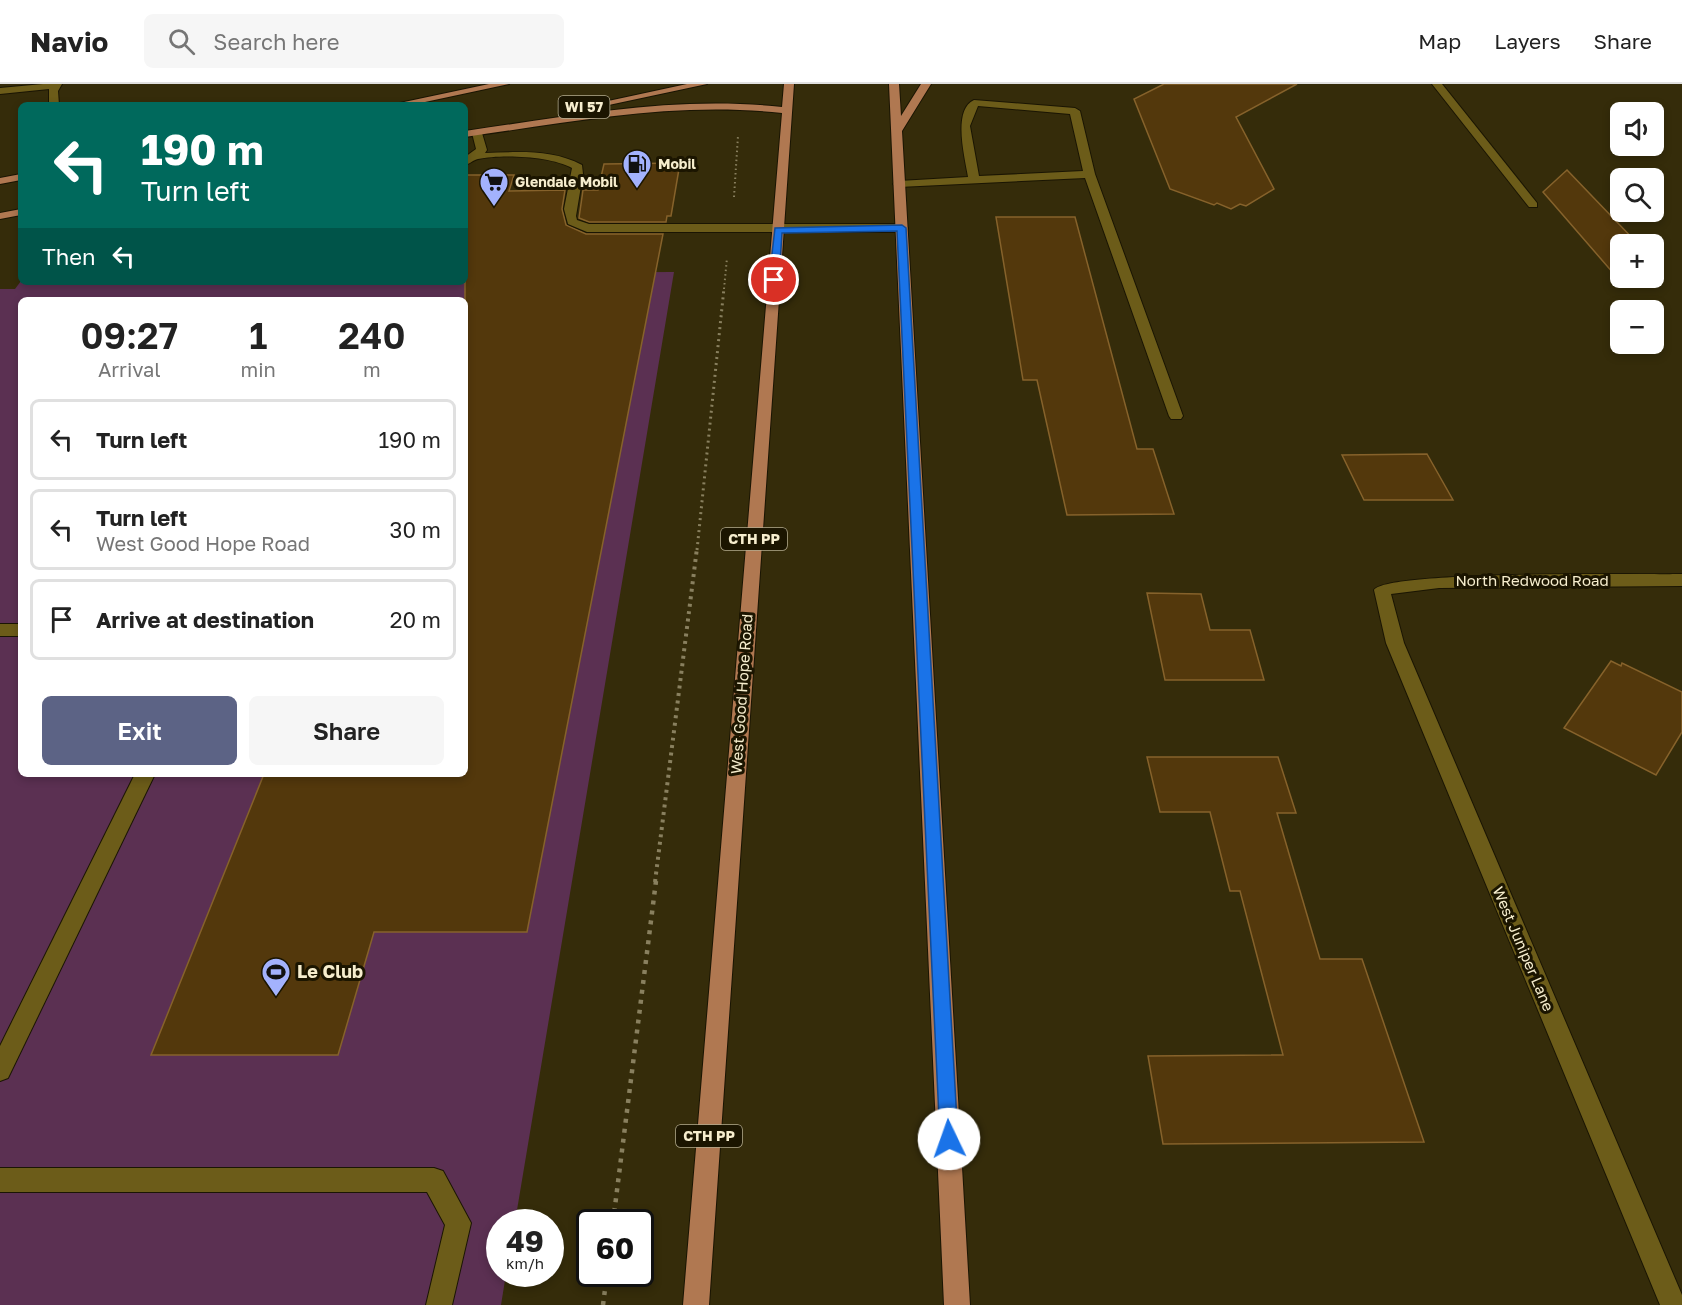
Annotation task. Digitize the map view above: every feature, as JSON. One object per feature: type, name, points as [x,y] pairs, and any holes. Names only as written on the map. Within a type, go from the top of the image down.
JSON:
[{"type":"main road","points":[[411,102],[504,84]]},
{"type":"main road","name":"WI 57","points":[[469,132],[702,84]]},
{"type":"main road","name":"West Good Hope Road","points":[[696,1305],[789,84]]},
{"type":"main road","points":[[894,84],[957,1305]]},
{"type":"main road","points":[[897,132],[926,84]]},
{"type":"main road","points":[[469,132],[691,106],[753,105],[787,111]]},
{"type":"main road","points":[[0,181],[18,178]]},
{"type":"main road","points":[[0,216],[18,213]]},
{"type":"street","points":[[0,90],[6,84]]},
{"type":"street","points":[[1437,84],[1533,205]]},
{"type":"street","points":[[0,90],[56,85],[54,102]]},
{"type":"street","points":[[974,180],[965,126],[974,103],[1075,111],[1089,174],[1176,416]]},
{"type":"street","points":[[468,160],[482,150],[469,132]]},
{"type":"street","points":[[476,156],[550,158],[572,162],[578,167],[578,180],[569,215],[572,222],[587,228],[730,230],[902,228]]},
{"type":"street","points":[[899,184],[1089,174]]},
{"type":"street","name":"North Redwood Road","points":[[1382,590],[1439,582],[1682,580]]},
{"type":"street","name":"West Juniper Lane","points":[[1382,590],[1395,642],[1673,1305]]},
{"type":"street","points":[[0,630],[18,630]]},
{"type":"street","points":[[0,1070],[144,777]]},
{"type":"street","points":[[0,1180],[434,1180],[459,1222],[439,1305]]},
{"type":"path","points":[[616,1209],[704,490],[738,133]]},
{"type":"path","points":[[603,1305],[605,1287]]},
{"type":"shaded area","name":"Le Club","points":[[674,272],[517,1209],[486,1209],[486,1287],[504,1287],[501,1305],[0,1305],[0,289],[15,289],[18,285],[468,285],[468,273]]},
{"type":"building","points":[[1164,84],[1297,84],[1236,117],[1274,189],[1246,206],[1240,204],[1231,209],[1170,189],[1134,99]]},
{"type":"building","name":"Mobil","points":[[680,163],[671,216],[667,216],[666,222],[589,222],[579,218],[583,190],[598,190],[604,164]]},
{"type":"building","points":[[1567,170],[1610,215],[1610,222],[1617,222],[1628,234],[1610,234],[1610,269],[1543,192]]},
{"type":"building","points":[[468,175],[514,175],[509,191],[565,190],[562,209],[566,225],[586,234],[663,234],[527,932],[374,932],[338,1055],[151,1055],[263,777],[468,777],[468,297],[465,297],[465,285],[468,285]]},
{"type":"building","points":[[996,217],[1075,217],[1137,449],[1153,449],[1174,514],[1067,515],[1037,380],[1023,380]]},
{"type":"building","points":[[1427,454],[1453,500],[1364,500],[1342,455]]},
{"type":"building","points":[[1147,593],[1201,594],[1210,630],[1250,630],[1264,680],[1165,680]]},
{"type":"building","points":[[1611,661],[1621,666],[1622,663],[1682,692],[1682,732],[1656,775],[1564,728]]},
{"type":"building","points":[[1147,757],[1278,757],[1296,813],[1277,813],[1320,959],[1362,959],[1424,1142],[1163,1144],[1148,1056],[1283,1055],[1240,891],[1230,891],[1210,812],[1160,812]]},
{"type":"place","name":"Mobil","points":[[637,190]]},
{"type":"place","name":"Glendale Mobil","points":[[494,208]]},
{"type":"place","name":"Le Club","points":[[276,998]]},
{"type":"route","points":[[774,280],[778,230],[902,228],[949,1139]]}]
